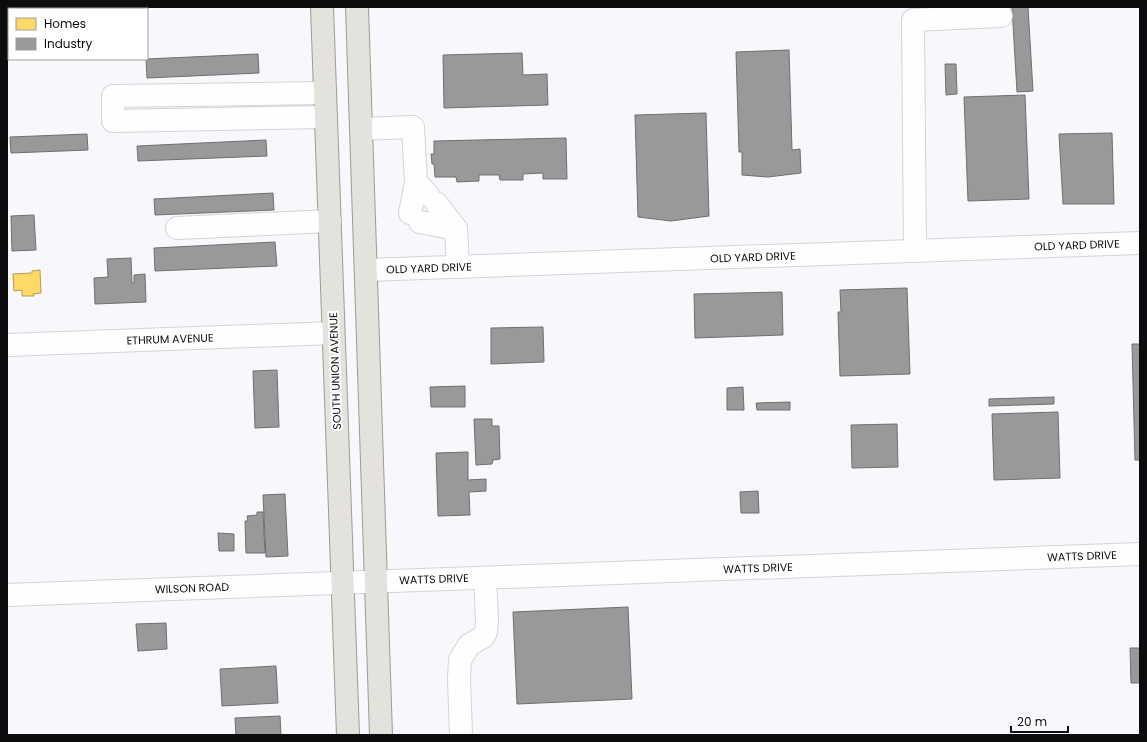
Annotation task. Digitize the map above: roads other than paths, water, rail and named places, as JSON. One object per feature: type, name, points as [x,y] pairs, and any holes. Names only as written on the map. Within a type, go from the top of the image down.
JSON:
[{"type":"main road","name":"SOUTH UNION AVENUE","points":[[322,7],[348,735]]},
{"type":"main road","points":[[357,7],[382,735]]},
{"type":"street","points":[[915,251],[912,20],[1001,16]]},
{"type":"street","points":[[325,93],[113,96],[113,121],[326,117]]},
{"type":"street","points":[[361,129],[413,127],[427,194],[456,229],[458,267]]},
{"type":"street","points":[[427,194],[415,217],[456,229]]},
{"type":"street","points":[[177,228],[330,221]]},
{"type":"street","name":"OLD YARD DRIVE","points":[[366,270],[1140,243]]},
{"type":"street","name":"ETHRUM AVENUE","points":[[7,345],[333,333]]},
{"type":"street","name":"WATTS DRIVE","points":[[376,582],[1140,554]]},
{"type":"street","points":[[461,735],[459,679],[460,660],[469,646],[482,637],[486,632],[487,620],[485,578]]},
{"type":"street","name":"WILSON ROAD","points":[[7,595],[376,582]]}]
